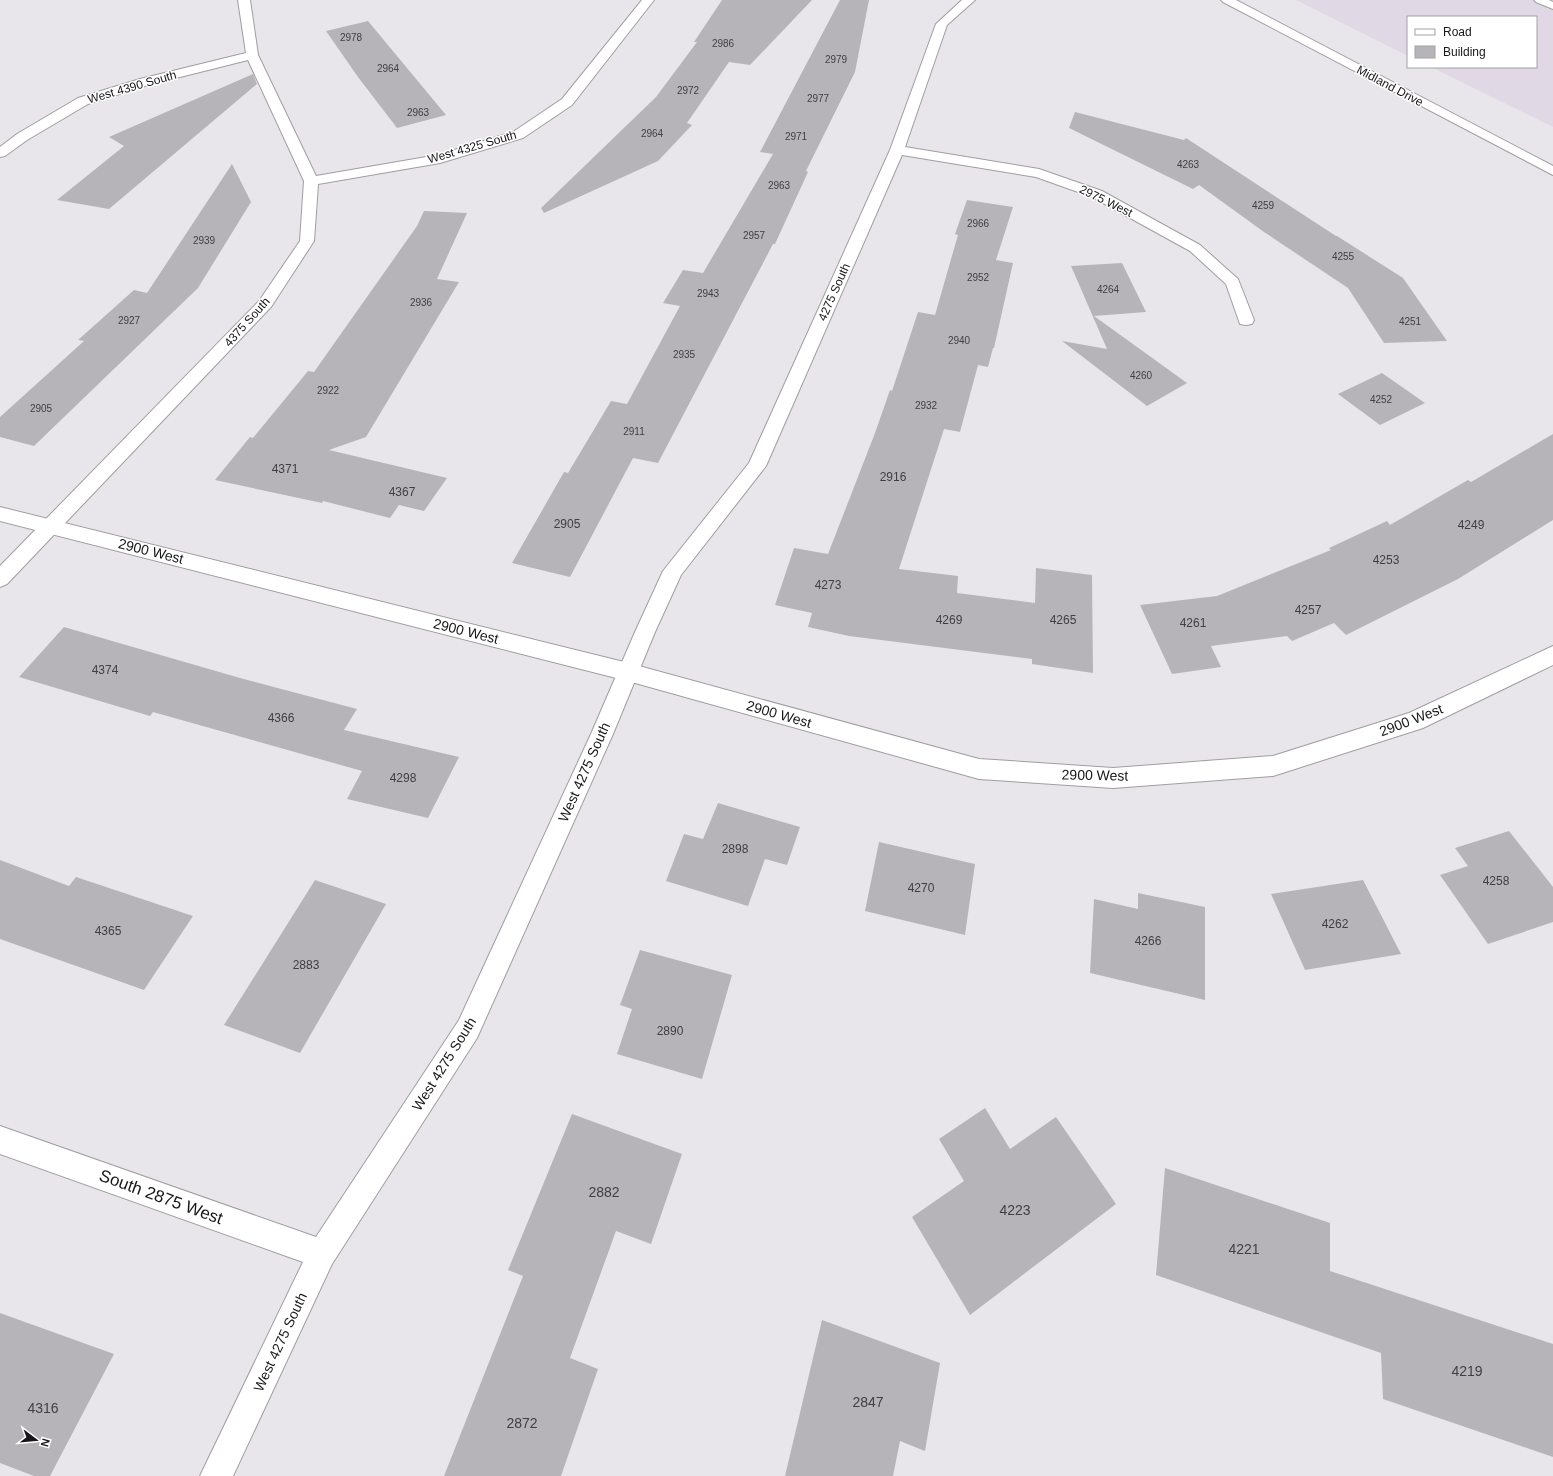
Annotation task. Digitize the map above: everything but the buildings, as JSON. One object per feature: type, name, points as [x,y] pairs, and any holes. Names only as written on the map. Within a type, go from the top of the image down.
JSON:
[{"type":"street","name":"4375 South","points":[[0,579],[265,304],[307,241],[311,181],[252,55],[244,0]]},
{"type":"street","name":"West 4325 South","points":[[311,181],[440,159],[518,136],[567,102],[648,0]]},
{"type":"street","name":"4275 South","points":[[674,571],[757,466],[898,150],[942,24],[968,0]]},
{"type":"street","name":"Midland Drive","points":[[1227,0],[1553,171]]},
{"type":"street","points":[[1540,0],[1553,6]]},
{"type":"street","name":"West 4390 South","points":[[0,153],[22,137],[83,101],[144,82],[252,55]]},
{"type":"street","name":"2975 West","points":[[898,150],[1038,173],[1097,194],[1195,248],[1233,282],[1246,320]]},
{"type":"street","name":"2900 West","points":[[0,514],[628,672],[979,769],[1113,778],[1273,766],[1415,721],[1553,656]]},
{"type":"street","name":"West 4275 South","points":[[216,1476],[322,1254],[468,1029],[599,741],[628,672],[674,571]]},
{"type":"street","name":"South 2875 West","points":[[0,1140],[322,1254]]},
{"type":"shaded area","points":[[1296,0],[1553,0],[1553,127],[1433,68],[1537,68],[1537,16],[1407,16],[1407,56]]}]
